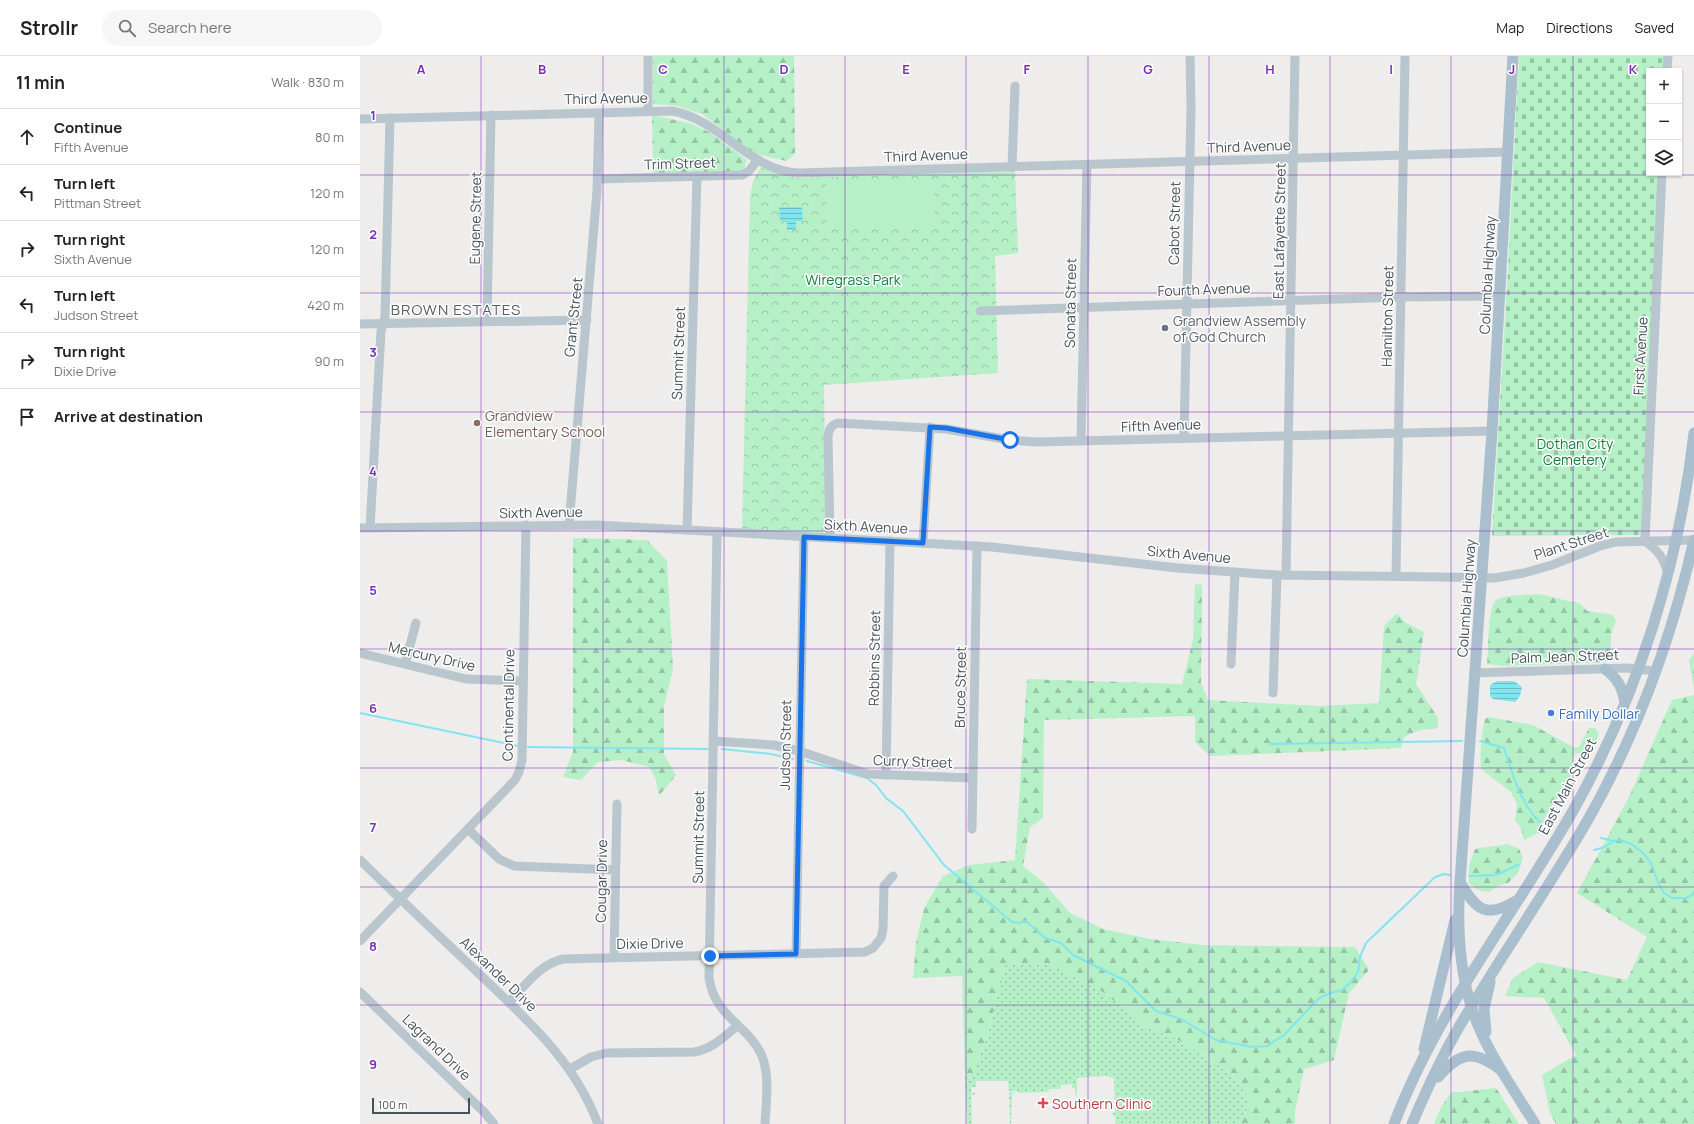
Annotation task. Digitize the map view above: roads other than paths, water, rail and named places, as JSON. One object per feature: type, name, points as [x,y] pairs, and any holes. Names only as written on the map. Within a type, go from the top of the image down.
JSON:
[{"type":"main road","name":"Columbia Highway","points":[[1514,56],[1501,296],[1458,904],[1460,950],[1472,1007],[1488,1045],[1535,1124]]},
{"type":"main road","name":"East Main Street","points":[[1394,1124],[1422,1061],[1444,1019],[1574,808],[1607,744],[1639,668],[1668,574],[1687,483],[1694,432]]},
{"type":"main road","points":[[1412,1124],[1446,1052],[1491,975],[1551,881],[1589,817],[1626,744],[1656,671],[1674,617],[1694,540]]},
{"type":"main road","points":[[1605,669],[1619,682],[1625,702]]},
{"type":"main road","points":[[1460,882],[1470,900],[1485,910],[1501,909],[1518,899]]},
{"type":"main road","points":[[1422,1061],[1428,1029],[1442,979],[1458,904]]},
{"type":"main road","points":[[1488,1045],[1484,1011],[1491,975]]},
{"type":"main road","points":[[1428,1088],[1456,1059],[1465,1057],[1483,1058],[1503,1072]]},
{"type":"street","points":[[648,56],[648,112]]},
{"type":"street","name":"Cabot Street","points":[[1184,438],[1191,107],[1190,56]]},
{"type":"street","name":"East Lafayette Street","points":[[1273,692],[1282,575],[1289,435],[1296,56]]},
{"type":"street","name":"Hamilton Street","points":[[1396,576],[1405,56]]},
{"type":"street","points":[[1667,68],[1668,56]]},
{"type":"street","points":[[1012,167],[1015,86]]},
{"type":"street","name":"Third Avenue","points":[[360,119],[672,111],[688,115],[706,125],[757,160],[786,172],[799,173],[1508,152]]},
{"type":"street","name":"Grant Street","points":[[569,525],[598,179],[599,112]]},
{"type":"street","name":"Eugene Street","points":[[487,321],[492,115]]},
{"type":"street","points":[[370,528],[381,331],[385,317],[390,118]]},
{"type":"street","name":"Trim Street","points":[[598,179],[745,174],[757,160]]},
{"type":"street","name":"Sonata Street","points":[[1081,441],[1086,165]]},
{"type":"street","name":"Summit Street","points":[[686,530],[697,176]]},
{"type":"street","name":"First Avenue","points":[[1645,541],[1662,176]]},
{"type":"street","name":"Fourth Avenue","points":[[980,311],[1401,297],[1501,296]]},
{"type":"street","points":[[360,324],[587,320]]},
{"type":"street","name":"Fifth Avenue","points":[[830,538],[828,436],[829,429],[833,424],[838,422],[946,428],[1017,441],[1081,441],[1492,430]]},
{"type":"street","points":[[923,543],[930,427]]},
{"type":"street","name":"Sixth Avenue","points":[[360,528],[569,525],[686,530],[1035,550],[1178,568],[1282,575],[1441,577]]},
{"type":"street","name":"Continental Drive","points":[[360,941],[515,780],[520,772],[522,760],[526,526]]},
{"type":"street","name":"Summit Street","points":[[717,532],[709,978],[714,998],[722,1010],[756,1045],[765,1065],[765,1124]]},
{"type":"street","name":"Judson Street","points":[[796,954],[804,537]]},
{"type":"street","name":"Plant Street","points":[[1441,577],[1505,577],[1552,565],[1607,544],[1645,541],[1694,540]]},
{"type":"street","name":"Robbins Street","points":[[886,775],[890,541]]},
{"type":"street","points":[[1645,541],[1660,553],[1664,559],[1668,574]]},
{"type":"street","name":"Bruce Street","points":[[972,829],[977,546]]},
{"type":"street","points":[[1231,664],[1235,572]]},
{"type":"street","points":[[405,664],[416,623]]},
{"type":"street","name":"Mercury Drive","points":[[360,653],[466,679],[523,681]]},
{"type":"street","name":"Palm Jean Street","points":[[1475,672],[1639,668],[1656,671]]},
{"type":"street","name":"Curry Street","points":[[713,741],[758,743],[799,750],[868,774],[972,778]]},
{"type":"street","name":"Cougar Drive","points":[[614,957],[617,804]]},
{"type":"street","points":[[468,829],[500,859],[514,866],[615,870]]},
{"type":"street","name":"Alexander Drive","points":[[360,860],[551,1044],[570,1069],[589,1102],[598,1124]]},
{"type":"street","name":"Dixie Drive","points":[[509,1002],[542,968],[554,961],[568,958],[861,953],[873,948],[881,938],[883,929],[884,886],[893,876]]},
{"type":"street","name":"Lagrand Drive","points":[[360,992],[484,1112],[494,1124]]},
{"type":"street","points":[[570,1069],[586,1059],[606,1053],[694,1052],[702,1050],[718,1042],[737,1026]]},
{"type":"water","points":[[779,207],[802,207],[803,221],[796,221],[796,230],[787,230],[787,221],[780,221]]},
{"type":"water","points":[[1497,681],[1514,681],[1522,687],[1520,696],[1515,702],[1493,699],[1490,696],[1490,685]]},
{"type":"waterway","points":[[360,713],[518,746]]},
{"type":"waterway","points":[[1270,744],[1462,741]]},
{"type":"waterway","points":[[1480,741],[1504,748],[1514,779],[1524,800],[1529,809],[1543,825]]},
{"type":"waterway","points":[[528,747],[708,749]]},
{"type":"waterway","points":[[722,749],[771,754],[793,759]]},
{"type":"waterway","points":[[807,761],[867,778],[876,785],[886,798],[903,811],[944,865],[1012,922],[1020,923],[1026,921],[1045,938],[1061,943],[1073,955],[1126,981],[1156,1011],[1181,1019],[1216,1040],[1252,1047],[1267,1046],[1284,1035],[1318,999],[1342,990],[1351,982],[1358,972],[1360,957],[1366,943],[1435,877],[1444,874],[1450,875]]},
{"type":"waterway","points":[[1601,838],[1613,841]]},
{"type":"waterway","points":[[1594,850],[1605,847],[1613,841],[1621,840],[1631,844],[1642,852],[1651,863],[1659,885],[1664,893],[1672,898],[1686,898],[1694,894]]},
{"type":"waterway","points":[[1469,876],[1496,875],[1520,864]]},
{"type":"place","name":"Grandview Assembly of God Church","points":[[1165,328]]},
{"type":"place","name":"Grandview Elementary School","points":[[477,423]]},
{"type":"place","name":"Family Dollar","points":[[1551,713]]},
{"type":"place","name":"Southern Clinic","points":[[1043,1103]]},
{"type":"district","name":"BROWN ESTATES","points":[[456,309]]},
{"type":"park label","name":"Wiregrass Park","points":[[853,279]]},
{"type":"park label","name":"Dothan City Cemetery","points":[[1575,452]]}]
